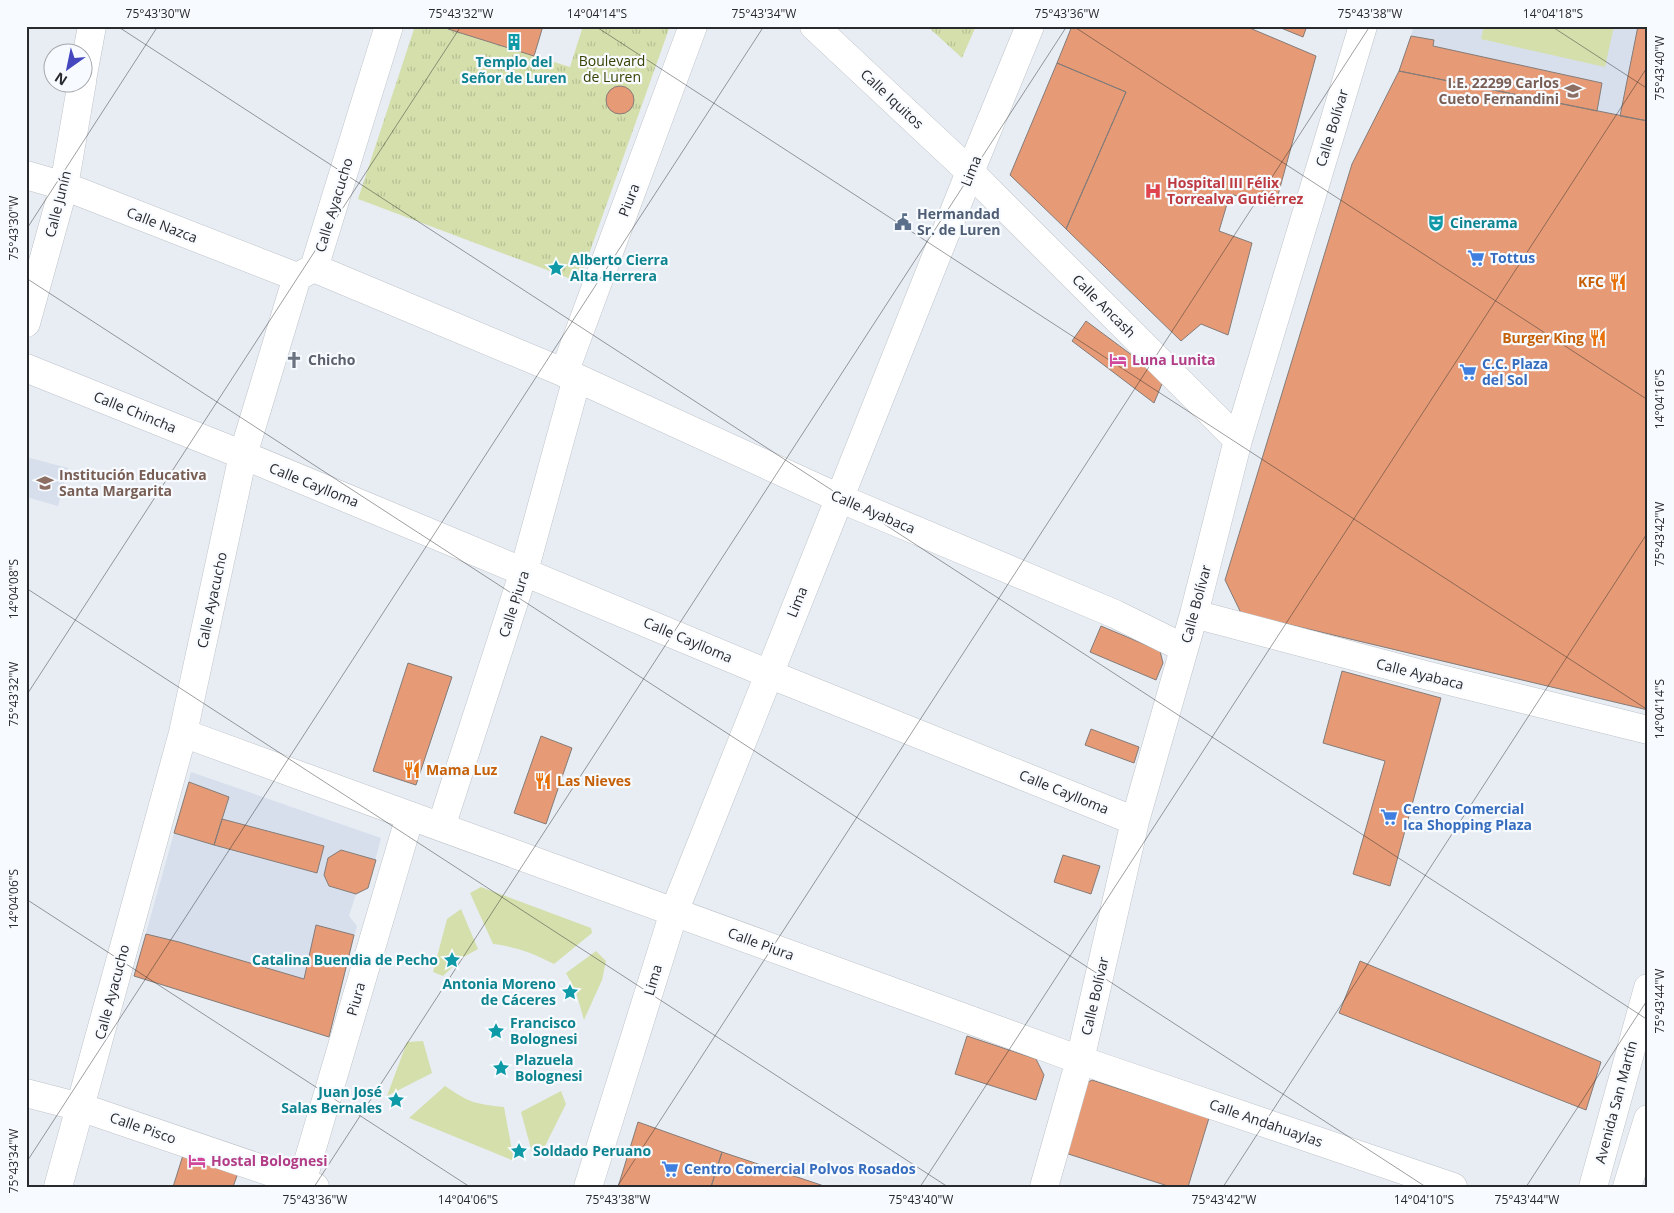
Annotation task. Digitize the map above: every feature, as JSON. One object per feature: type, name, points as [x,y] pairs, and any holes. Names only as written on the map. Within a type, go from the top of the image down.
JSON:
[{"type":"street","name":"Calle Junín","points":[[89,42],[92,26]]},
{"type":"street","name":"Calle Ayacucho","points":[[58,1187],[183,733],[243,455],[390,26]]},
{"type":"street","name":"Piura","points":[[570,376],[694,26]]},
{"type":"street","name":"Calle Iquitos","points":[[814,26],[970,172]]},
{"type":"street","name":"Lima","points":[[588,1187],[674,912],[1030,26]]},
{"type":"street","name":"Calle Bolívar","points":[[1044,1187],[1080,1060],[1135,821],[1194,614],[1238,440],[1363,26]]},
{"type":"street","name":"Calle Junín","points":[[26,323],[64,186],[80,92]]},
{"type":"street","name":"Calle Ancash","points":[[970,172],[1238,440]]},
{"type":"street","name":"Calle Nazca","points":[[26,176],[64,186],[305,272],[570,376]]},
{"type":"street","name":"Calle Chincha","points":[[26,368],[243,455]]},
{"type":"street","name":"Calle Ayabaca","points":[[570,376],[839,498],[1116,614],[1184,648]]},
{"type":"street","name":"Calle Piura","points":[[441,827],[524,571],[570,376]]},
{"type":"street","name":"Calle Caylloma","points":[[243,455],[769,674],[1135,821]]},
{"type":"street","name":"Calle Ayabaca","points":[[1194,614],[1429,676],[1648,730]]},
{"type":"street","name":"Calle Piura","points":[[183,733],[1080,1060]]},
{"type":"street","name":"Piura","points":[[309,1184],[410,816]]},
{"type":"street","name":"Avenida San Martín","points":[[1593,1187],[1648,988]]},
{"type":"street","name":"Calle Andahuaylas","points":[[1080,1060],[1452,1187]]},
{"type":"street","name":"Calle Pisco","points":[[26,1093],[80,1107],[309,1184]]},
{"type":"street","points":[[1628,1187],[1648,1119]]},
{"type":"shaded area","name":"I.E. 22299 Carlos Cueto Fernandini","points":[[1414,26],[1648,26],[1648,121],[1399,71]]},
{"type":"shaded area","name":"Institución Educativa Santa Margarita","points":[[26,457],[68,468],[58,506],[26,497]]},
{"type":"shaded area","points":[[191,772],[381,838],[368,888],[356,894],[349,916],[357,926],[329,1037],[134,976]]},
{"type":"green space","name":"Boulevard de Luren","points":[[415,26],[439,26],[570,67],[583,26],[670,26],[579,282],[358,199]]},
{"type":"green space","points":[[927,26],[976,26],[962,58]]},
{"type":"green space","points":[[1484,26],[1614,26],[1605,67],[1481,39]]},
{"type":"green space","points":[[481,887],[591,928],[592,933],[554,964],[524,951],[493,944],[470,893]]},
{"type":"green space","points":[[461,909],[478,949],[462,958],[443,976],[433,972],[447,919]]},
{"type":"green space","points":[[596,951],[606,961],[602,980],[584,1020],[576,992],[566,973]]},
{"type":"green space","points":[[423,1041],[432,1073],[387,1096],[407,1042]]},
{"type":"green space","points":[[445,1086],[472,1101],[504,1107],[514,1161],[409,1118]]},
{"type":"green space","points":[[561,1091],[566,1104],[540,1156],[533,1156],[521,1112]]},
{"type":"building","name":"Templo del Señor de Luren","points":[[449,26],[543,26],[534,56],[448,29]]},
{"type":"building","name":"Hospital III Félix Torrealva Gutiérrez","points":[[1072,26],[1245,26],[1316,56],[1275,206],[1230,194],[1219,231],[1252,243],[1228,335],[1201,324],[1181,341],[1066,229],[1126,92],[1057,63]]},
{"type":"building","points":[[1276,26],[1307,26],[1303,37]]},
{"type":"building","points":[[1638,26],[1648,26],[1648,121],[1620,116]]},
{"type":"building","points":[[1411,36],[1434,40],[1433,46],[1602,83],[1597,111],[1399,71]]},
{"type":"building","points":[[1057,63],[1126,92],[1066,229],[1010,175]]},
{"type":"building","name":"C.C. Plaza del Sol","points":[[1399,71],[1648,121],[1648,710],[1241,613],[1225,580],[1352,164]]},
{"type":"building","points":[[620,86],[630,90],[634,100],[630,110],[620,114],[610,110],[606,100],[610,90]]},
{"type":"building","name":"Luna Lunita","points":[[1086,321],[1164,379],[1154,403],[1072,341]]},
{"type":"building","points":[[1101,626],[1160,651],[1163,663],[1156,680],[1090,652]]},
{"type":"building","points":[[408,663],[452,677],[416,785],[373,771]]},
{"type":"building","name":"Centro Comercial Ica Shopping Plaza","points":[[1342,671],[1441,698],[1390,886],[1353,874],[1385,761],[1323,743]]},
{"type":"building","points":[[1091,729],[1139,747],[1134,763],[1085,745]]},
{"type":"building","name":"Las Nieves","points":[[541,736],[572,748],[546,824],[514,813]]},
{"type":"building","points":[[189,782],[229,797],[214,845],[174,833]]},
{"type":"building","points":[[222,819],[324,846],[317,873],[214,845]]},
{"type":"building","points":[[341,850],[376,860],[368,888],[356,894],[329,886],[324,875],[328,858]]},
{"type":"building","points":[[1063,855],[1100,866],[1091,894],[1054,882]]},
{"type":"building","points":[[316,925],[354,935],[329,1037],[134,976],[146,934],[304,979]]},
{"type":"building","points":[[1360,961],[1601,1062],[1586,1110],[1339,1013]]},
{"type":"building","points":[[967,1036],[1036,1059],[1044,1075],[1036,1100],[955,1074]]},
{"type":"building","points":[[1092,1080],[1209,1118],[1188,1187],[1171,1187],[1059,1151],[1079,1087]]},
{"type":"building","name":"Centro Comercial Polvos Rosados","points":[[638,1122],[722,1152],[711,1187],[618,1187]]},
{"type":"building","name":"Hostal Bolognesi","points":[[184,1152],[239,1170],[233,1187],[173,1187]]},
{"type":"building","points":[[722,1152],[827,1187],[711,1187]]},
{"type":"place","name":"Templo del Señor de Luren","points":[[514,42]]},
{"type":"place","name":"I.E. 22299 Carlos Cueto Fernandini","points":[[1573,91]]},
{"type":"place","name":"Hospital III Félix Torrealva Gutiérrez","points":[[1153,191]]},
{"type":"place","name":"Hermandad Sr. de Luren","points":[[903,222]]},
{"type":"place","name":"Cinerama","points":[[1436,223]]},
{"type":"place","name":"Tottus","points":[[1476,258]]},
{"type":"place","name":"Alberto Cierra Alta Herrera","points":[[556,268]]},
{"type":"place","name":"KFC","points":[[1618,282]]},
{"type":"place","name":"Burger King","points":[[1598,338]]},
{"type":"place","name":"Chicho","points":[[294,360]]},
{"type":"place","name":"Luna Lunita","points":[[1118,360]]},
{"type":"place","name":"C.C. Plaza del Sol","points":[[1468,372]]},
{"type":"place","name":"Institución Educativa Santa Margarita","points":[[45,483]]},
{"type":"place","name":"Mama Luz","points":[[412,770]]},
{"type":"place","name":"Las Nieves","points":[[543,781]]},
{"type":"place","name":"Centro Comercial Ica Shopping Plaza","points":[[1389,817]]},
{"type":"place","name":"Catalina Buendia de Pecho","points":[[452,960]]},
{"type":"place","name":"Antonia Moreno de Cáceres","points":[[570,992]]},
{"type":"place","name":"Francisco Bolognesi","points":[[496,1031]]},
{"type":"place","name":"Plazuela Bolognesi","points":[[501,1068]]},
{"type":"place","name":"Juan José Salas Bernales","points":[[396,1100]]},
{"type":"place","name":"Soldado Peruano","points":[[519,1151]]},
{"type":"place","name":"Hostal Bolognesi","points":[[197,1161]]},
{"type":"place","name":"Centro Comercial Polvos Rosados","points":[[670,1169]]}]
